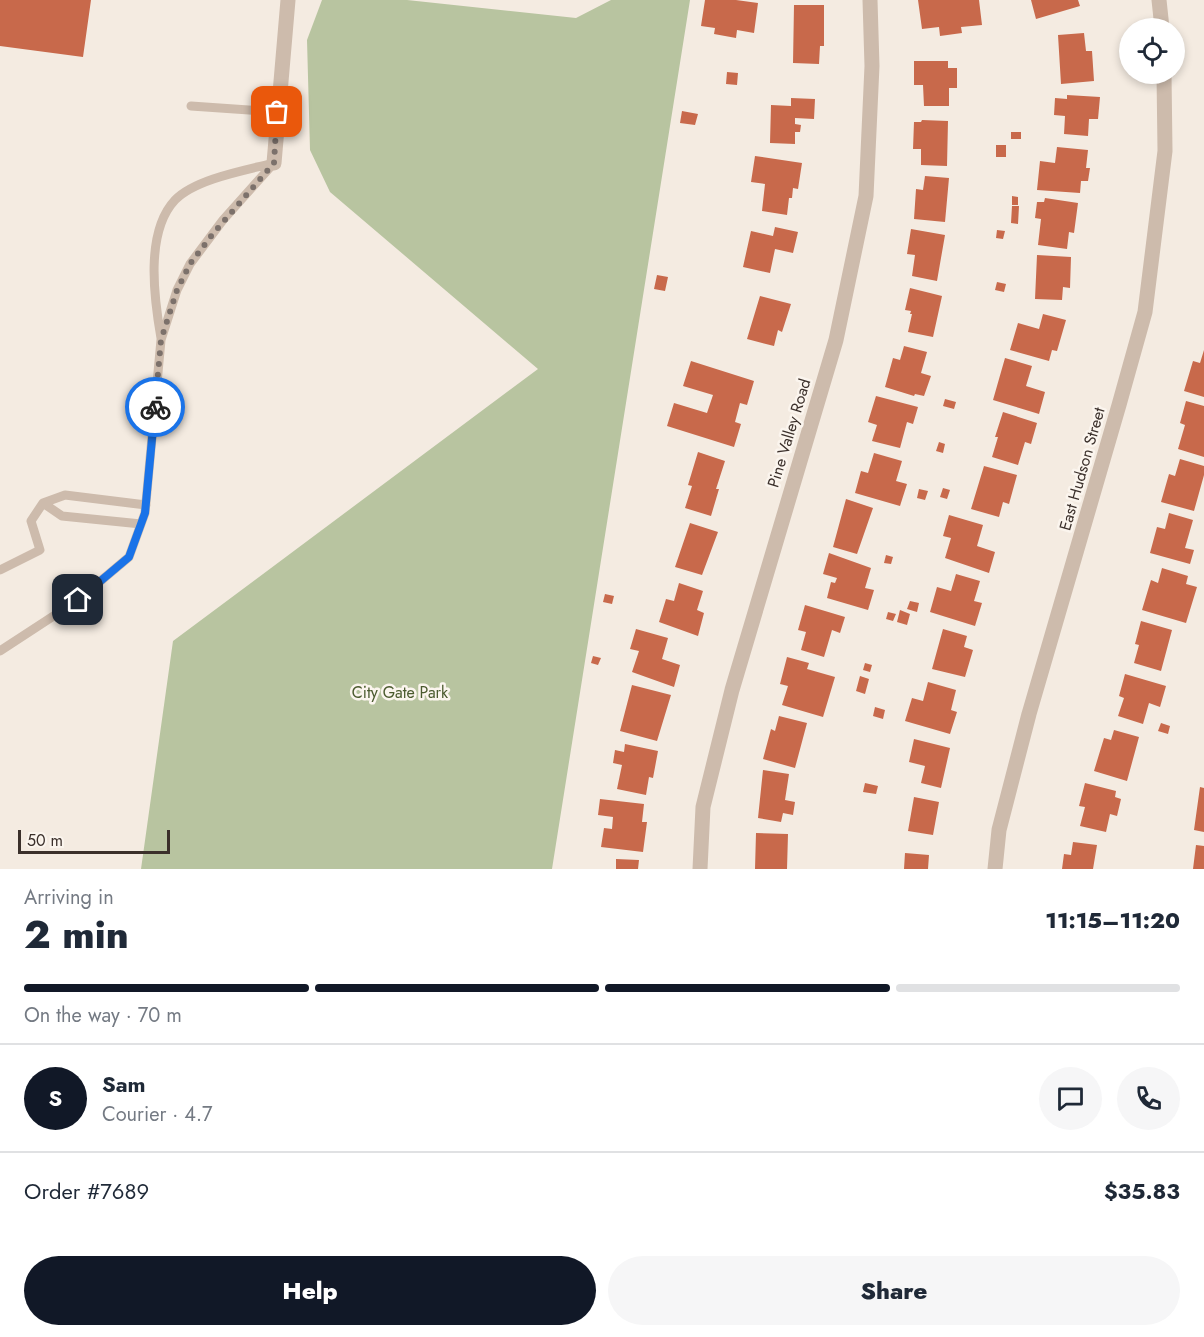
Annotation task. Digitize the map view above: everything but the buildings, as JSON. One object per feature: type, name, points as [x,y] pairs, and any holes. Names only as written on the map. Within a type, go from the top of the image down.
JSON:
[{"type":"street","points":[[274,163],[288,0]]},
{"type":"street","name":"Pine Valley Road","points":[[700,869],[703,807],[732,690],[836,340],[866,196],[872,66],[870,0]]},
{"type":"street","points":[[1160,0],[1161,18]]},
{"type":"street","name":"East Hudson Street","points":[[995,869],[999,830],[1029,714],[1144,312],[1165,151],[1164,84]]},
{"type":"lane","points":[[192,106],[277,112]]},
{"type":"lane","points":[[161,340],[154,301],[154,267],[159,228],[175,200],[196,186],[217,178],[274,163]]},
{"type":"lane","points":[[0,651],[78,600],[129,557],[146,505],[161,340],[177,290],[190,264],[223,220],[274,163]]},
{"type":"lane","points":[[0,570],[40,550],[31,521],[43,503],[65,495],[146,505]]},
{"type":"lane","points":[[43,503],[62,516],[141,524]]},
{"type":"green space","name":"City Gate Park","points":[[322,0],[407,0],[576,18],[611,0],[690,0],[552,869],[141,869],[173,641],[538,369],[330,192],[310,150],[307,40]]},
{"type":"way so far","points":[[155,407],[161,340],[177,290],[190,264],[223,220],[274,163],[277,112]]},
{"type":"route","points":[[78,600],[129,557],[145,513],[155,407]]}]
